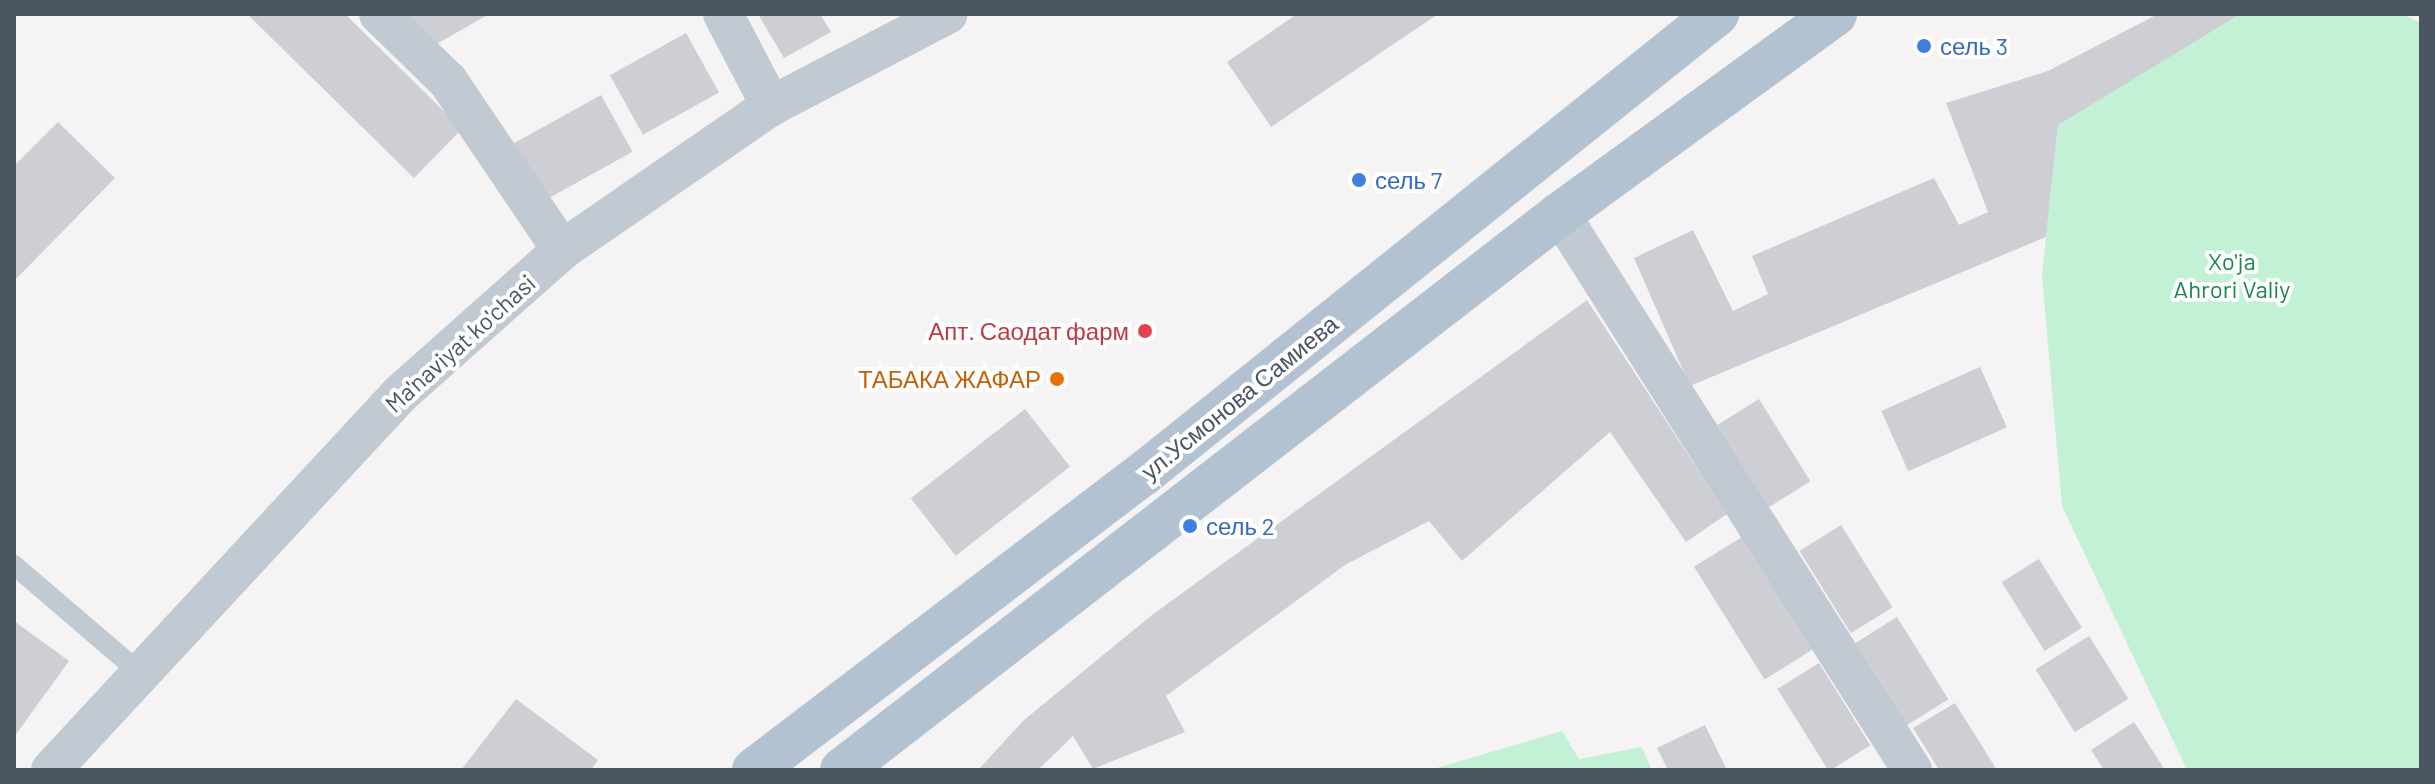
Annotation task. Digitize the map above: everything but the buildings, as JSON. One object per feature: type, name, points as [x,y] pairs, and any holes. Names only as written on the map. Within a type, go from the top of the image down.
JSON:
[{"type":"main road","name":"ул.Усмонова Самиева","points":[[754,770],[1143,474],[1717,14]]},
{"type":"main road","points":[[842,770],[1560,214],[1835,14]]},
{"type":"street","points":[[379,14],[448,81],[562,250]]},
{"type":"street","points":[[723,14],[771,106]]},
{"type":"street","name":"Ma'naviyat ko'chasi","points":[[51,770],[400,394],[562,250],[771,106],[948,14]]},
{"type":"street","points":[[1560,214],[1912,770]]},
{"type":"lane","points":[[14,565],[141,674]]},
{"type":"green space","name":"Xo'ja Ahrori Valiy","points":[[2241,14],[2402,14],[2421,23],[2421,770],[2187,770],[2062,506],[2042,275],[2058,125],[2210,26]]},
{"type":"green space","points":[[1562,731],[1579,759],[1642,747],[1652,770],[1430,770]]},
{"type":"place","name":"сель 3","points":[[1924,46]]},
{"type":"place","name":"сель 7","points":[[1359,180]]},
{"type":"place","name":"Апт. Саодат фарм","points":[[1145,331]]},
{"type":"place","name":"ТАБАКА ЖАФАР","points":[[1057,379]]},
{"type":"place","name":"сель 2","points":[[1190,526]]}]
